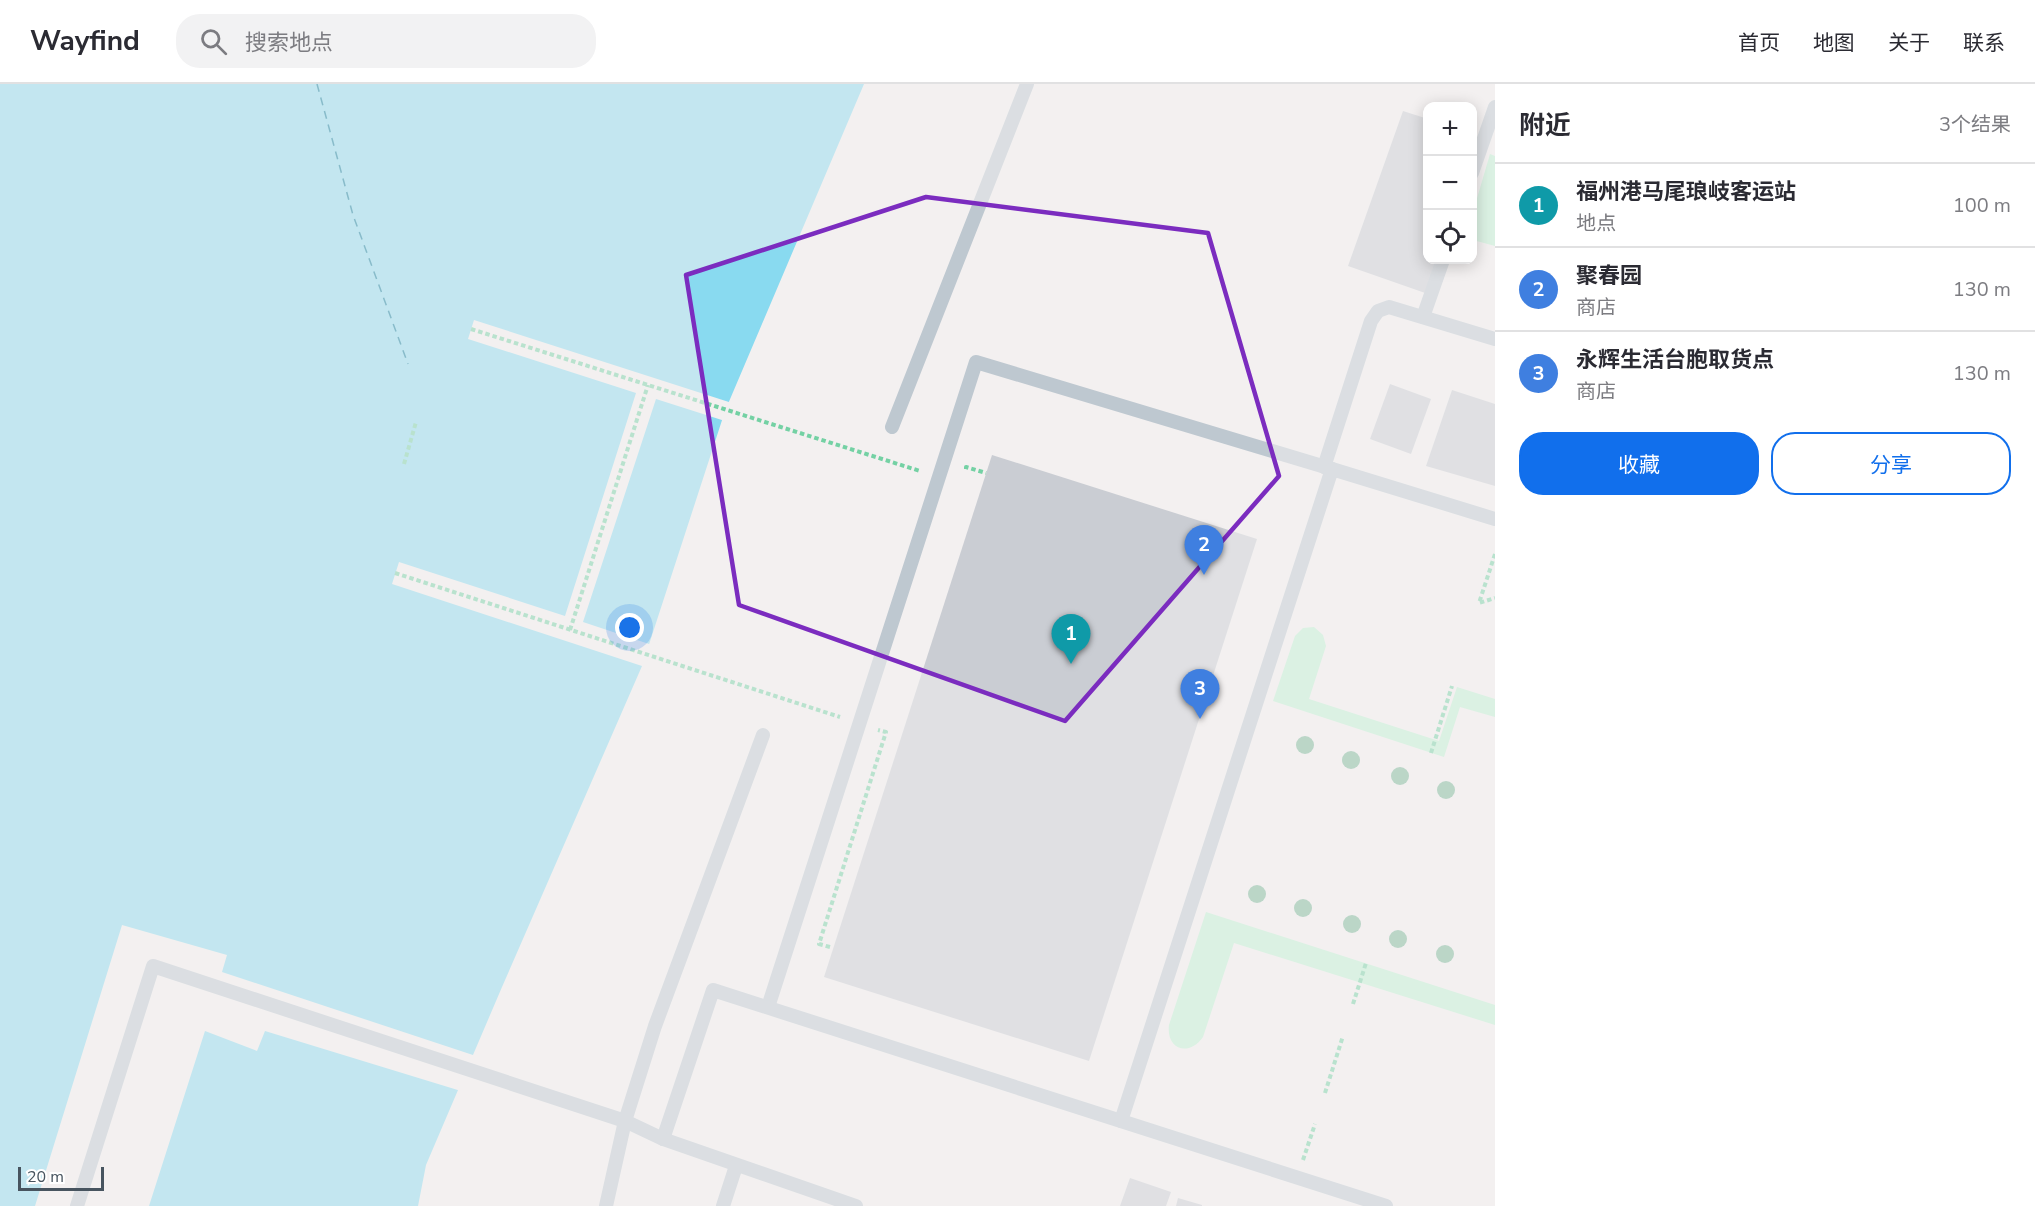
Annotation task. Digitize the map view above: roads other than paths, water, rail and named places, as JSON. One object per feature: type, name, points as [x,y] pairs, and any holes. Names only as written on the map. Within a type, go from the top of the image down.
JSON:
[{"type":"lane","points":[[892,427],[1027,84]]},
{"type":"lane","points":[[1477,161],[1495,107]]},
{"type":"lane","points":[[1423,317],[1442,264]]},
{"type":"lane","points":[[1121,1121],[1328,468],[1371,321],[1378,311],[1389,307],[1495,339]]},
{"type":"lane","points":[[768,1007],[976,362],[1495,519]]},
{"type":"lane","points":[[606,1206],[625,1121],[655,1026],[763,735]]},
{"type":"lane","points":[[77,1206],[153,966],[625,1121],[663,1139],[736,1166],[856,1206]]},
{"type":"lane","points":[[663,1139],[714,990],[1386,1206]]},
{"type":"lane","points":[[723,1206],[736,1166]]},
{"type":"water","points":[[0,84],[864,84],[725,411],[642,666],[426,1165],[418,1206],[0,1206]]},
{"type":"place","name":"聚春园","points":[[1204,575]]},
{"type":"place","name":"福州港马尾琅岐客运站","points":[[1071,664]]},
{"type":"place","name":"永辉生活台胞取货点","points":[[1200,719]]}]
